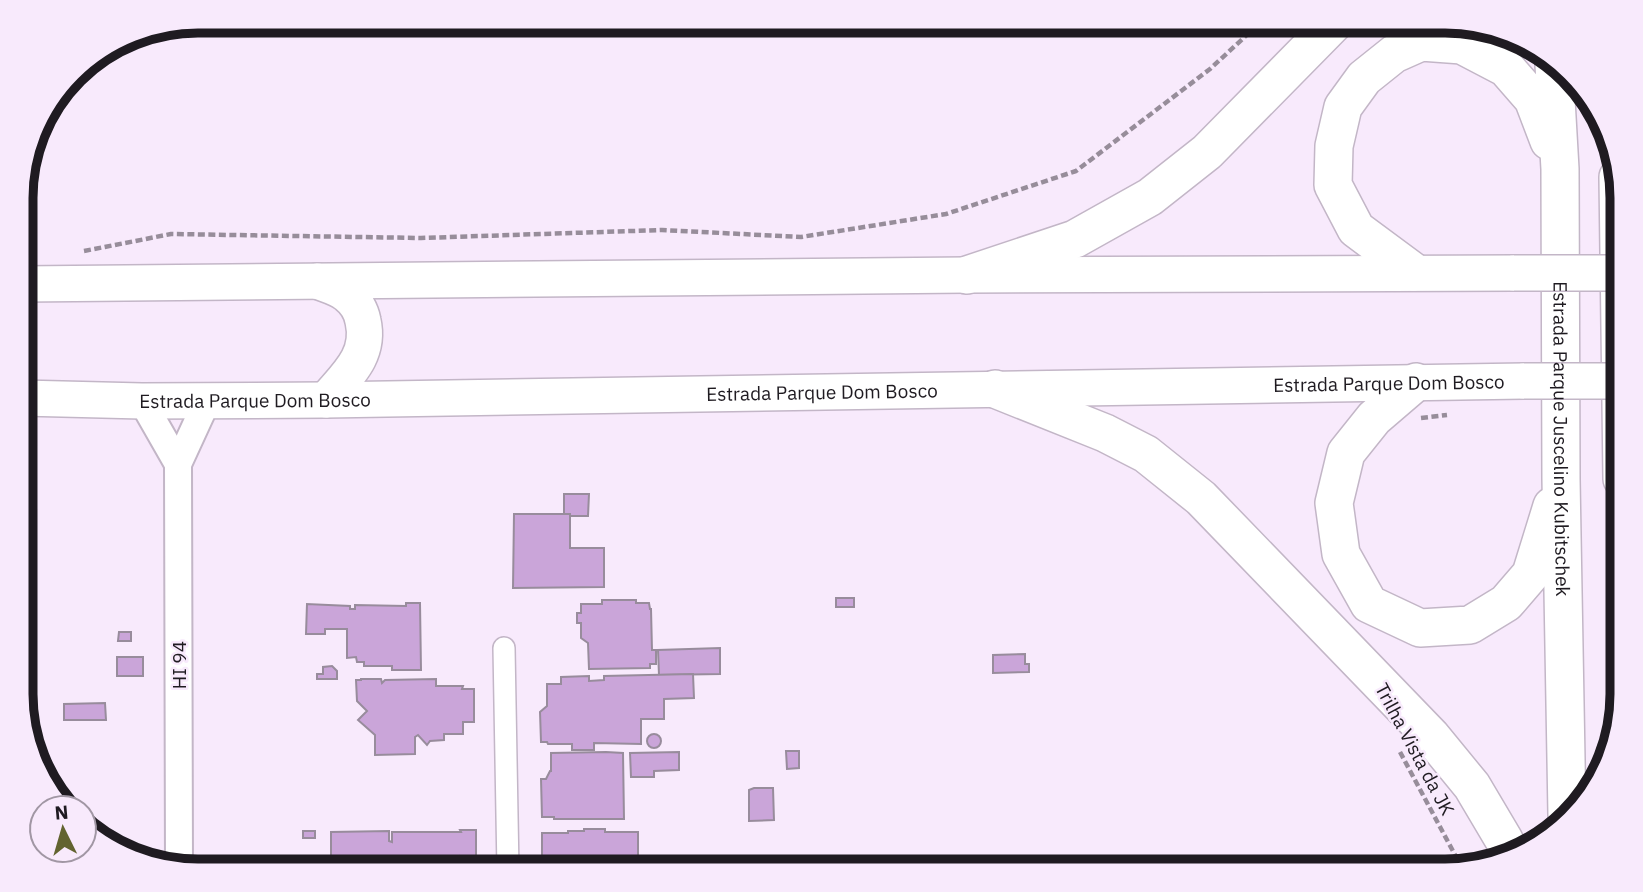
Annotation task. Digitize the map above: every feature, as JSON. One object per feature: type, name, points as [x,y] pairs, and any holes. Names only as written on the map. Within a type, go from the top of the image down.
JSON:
[{"type":"highway","points":[[967,275],[1075,239],[1150,197],[1207,152],[1324,33]]},
{"type":"highway","points":[[1414,272],[1356,229],[1333,185],[1334,146],[1343,107],[1364,78],[1394,54],[1421,42],[1462,45],[1506,68],[1532,99],[1560,169]]},
{"type":"highway","name":"Estrada Parque Juscelino Kubitschek","points":[[1555,76],[1560,169],[1561,479],[1567,805]]},
{"type":"highway","points":[[1416,382],[1374,418],[1346,453],[1334,503],[1341,554],[1369,604],[1420,628],[1470,625],[1506,603],[1531,574],[1561,479]]},
{"type":"highway","points":[[995,389],[1105,433],[1146,454],[1201,498],[1431,736],[1472,786],[1507,846]]},
{"type":"main road","points":[[34,284],[1610,272]]},
{"type":"main road","points":[[315,280],[346,293],[361,309],[366,333],[358,361],[326,400]]},
{"type":"main road","name":"Estrada Parque Dom Bosco","points":[[34,398],[326,400],[1610,381]]},
{"type":"street","name":"HI 94","points":[[142,401],[178,464]]},
{"type":"street","name":"HI 94","points":[[179,857],[178,464],[207,401]]},
{"type":"street","points":[[505,648],[508,859]]},
{"type":"path","points":[[80,252],[171,234],[421,238],[662,230],[801,237],[946,214],[1076,171],[1210,69],[1249,33]]},
{"type":"path","name":"Trilha Vista da JK","points":[[1397,745],[1456,858]]},
{"type":"building","points":[[564,494],[589,494],[588,516],[564,514]]},
{"type":"building","points":[[514,514],[570,514],[570,548],[604,548],[604,587],[513,588]]},
{"type":"building","points":[[836,598],[854,598],[854,607],[836,607]]},
{"type":"building","points":[[602,600],[636,600],[636,603],[649,603],[652,650],[656,650],[656,664],[650,664],[650,668],[589,669],[588,643],[581,638],[581,623],[577,623],[577,613],[581,613],[581,604],[602,604]]},
{"type":"building","points":[[406,603],[420,603],[421,670],[364,666],[364,662],[357,662],[356,657],[347,658],[347,629],[325,629],[325,634],[306,634],[307,604],[350,606],[350,609],[355,609],[355,605],[406,606]]},
{"type":"building","points":[[119,632],[131,632],[131,641],[118,641]]},
{"type":"building","points":[[720,648],[720,674],[659,675],[658,650]]},
{"type":"building","points":[[1025,654],[1025,664],[1029,664],[1029,672],[993,673],[993,655]]},
{"type":"building","points":[[117,657],[143,657],[143,676],[117,676]]},
{"type":"building","points":[[332,666],[337,671],[337,679],[317,679],[317,674],[323,674],[323,667]]},
{"type":"building","points":[[693,674],[694,698],[664,699],[664,719],[641,719],[641,744],[594,743],[594,750],[572,750],[572,744],[541,742],[540,712],[547,706],[547,684],[561,684],[561,677],[589,676],[589,681],[604,680],[604,676]]},
{"type":"building","points":[[381,679],[382,683],[385,680],[436,679],[436,686],[463,686],[462,689],[474,689],[474,722],[463,722],[463,734],[444,734],[444,740],[430,741],[427,745],[418,735],[415,737],[415,754],[375,755],[375,735],[358,720],[367,711],[357,701],[356,680]]},
{"type":"building","points":[[105,703],[106,720],[64,720],[64,704]]},
{"type":"building","points":[[651,734],[657,734],[661,741],[657,748],[651,748],[647,744],[647,738]]},
{"type":"building","points":[[786,751],[799,751],[799,768],[787,769]]},
{"type":"building","points":[[679,752],[679,770],[654,771],[654,777],[631,777],[630,753]]},
{"type":"building","points":[[551,753],[623,753],[624,819],[542,817],[541,779],[546,779],[551,771]]},
{"type":"building","points":[[773,788],[774,820],[749,821],[749,790]]},
{"type":"building","points":[[605,829],[605,832],[638,832],[638,859],[542,859],[542,833]]},
{"type":"building","points":[[460,830],[476,830],[476,859],[331,859],[331,832],[389,831],[389,841],[392,842],[392,832],[461,832]]},
{"type":"building","points":[[303,831],[315,831],[315,838],[303,838]]}]
